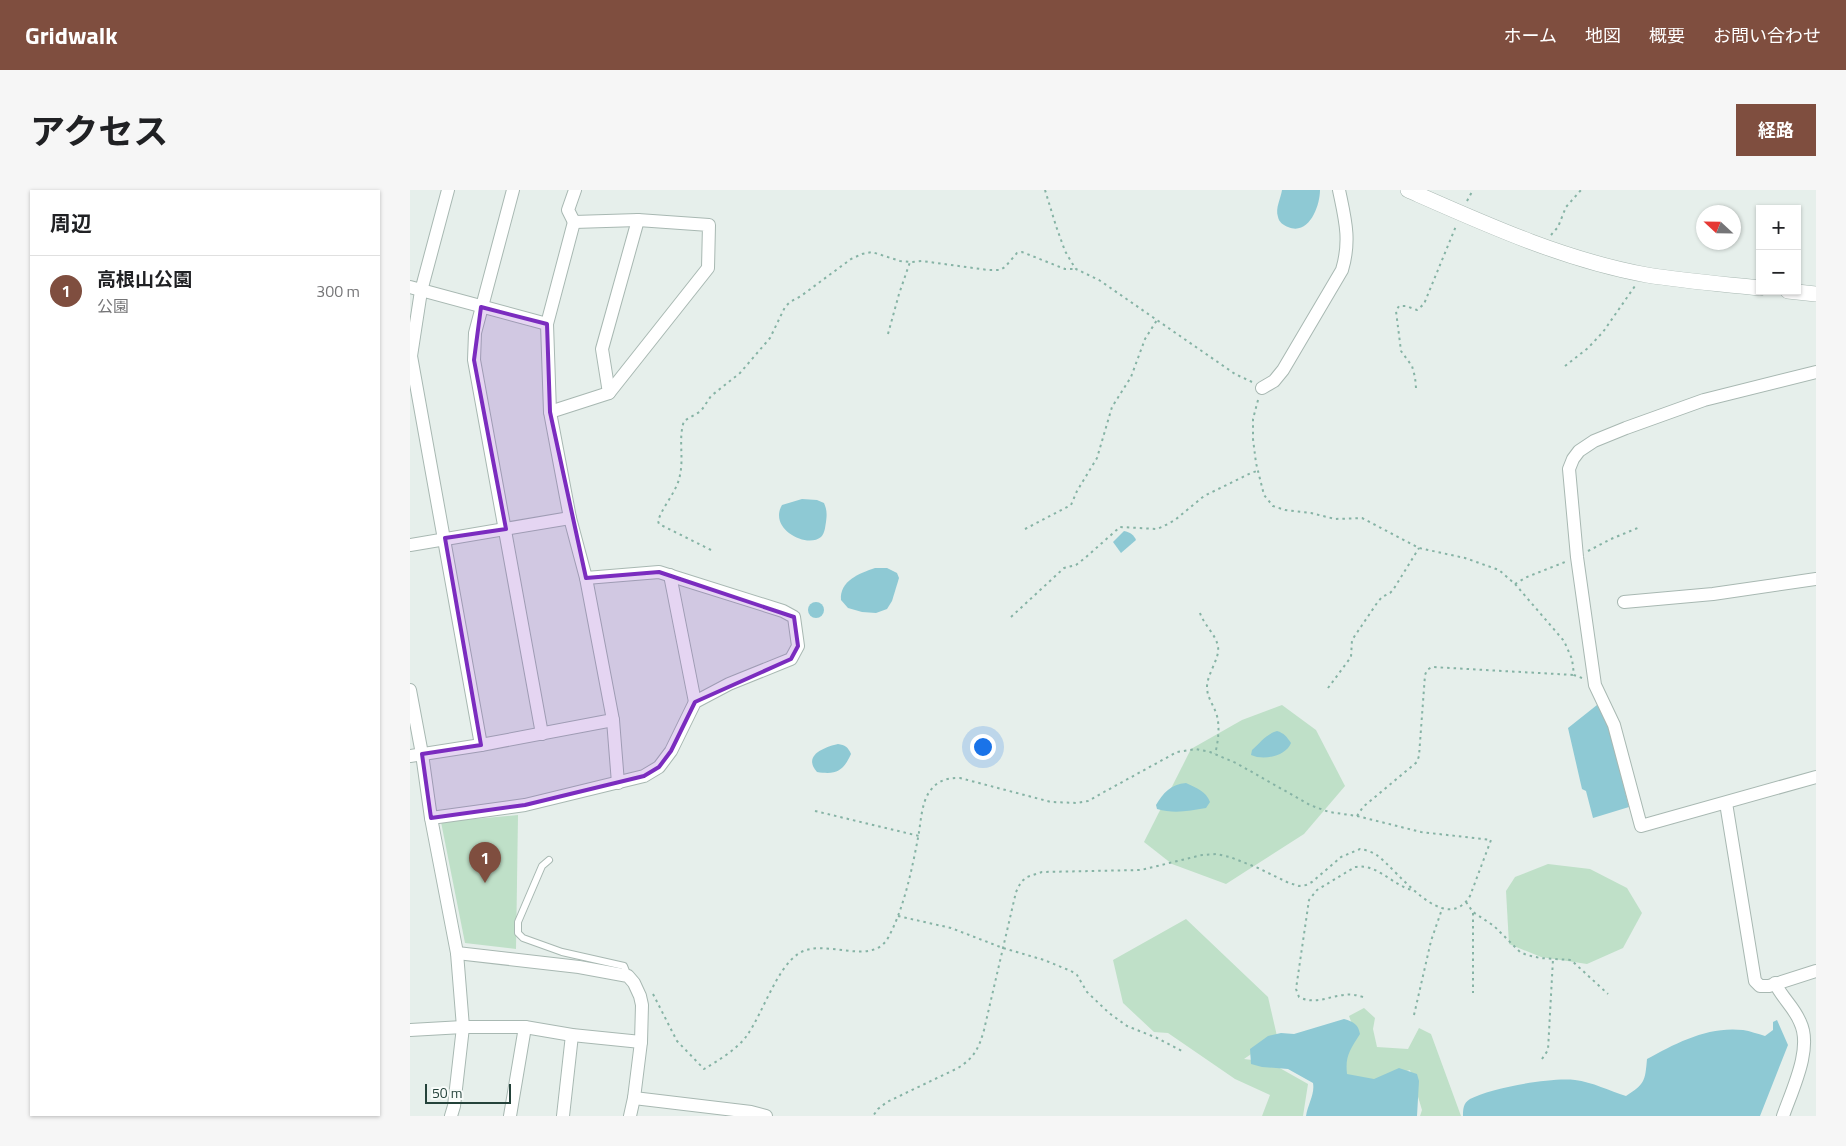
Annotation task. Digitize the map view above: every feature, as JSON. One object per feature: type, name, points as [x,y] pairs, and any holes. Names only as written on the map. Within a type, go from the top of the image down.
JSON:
[{"type":"street","points":[[448,190],[415,289],[411,356],[481,745]]},
{"type":"street","points":[[513,190],[475,332],[474,360],[542,734]]},
{"type":"street","points":[[575,190],[568,210],[574,222],[547,324],[550,412],[570,518],[586,578],[613,720],[618,782]]},
{"type":"street","points":[[1262,388],[1274,380],[1283,370],[1342,270],[1348,242],[1339,190]]},
{"type":"street","points":[[1408,190],[1538,244],[1592,262],[1646,275],[1756,288]]},
{"type":"street","points":[[550,412],[609,393],[708,268],[708,225],[638,220],[574,222]]},
{"type":"street","points":[[609,393],[602,349],[638,220]]},
{"type":"street","points":[[415,289],[547,324]]},
{"type":"street","points":[[1801,292],[1816,294]]},
{"type":"street","points":[[1816,372],[1704,400],[1635,424],[1594,441],[1580,450],[1573,459],[1569,470],[1577,557],[1595,685],[1614,724],[1641,826],[1816,777]]},
{"type":"street","points":[[410,545],[570,518]]},
{"type":"street","points":[[431,818],[525,805],[644,776],[659,767],[671,751],[695,702],[729,684],[791,660],[798,646],[794,617],[783,611],[659,572],[586,578]]},
{"type":"street","points":[[670,575],[695,702]]},
{"type":"street","points":[[1624,602],[1713,594],[1816,579]]},
{"type":"street","points":[[410,690],[416,755],[431,818],[457,953],[462,1027],[454,1106],[451,1116]]},
{"type":"street","points":[[416,755],[481,745],[613,720]]},
{"type":"street","points":[[1726,802],[1755,981],[1760,986],[1769,986],[1816,971]]},
{"type":"street","points":[[457,953],[579,967],[628,976],[637,989],[642,1005],[634,1098],[630,1116]]},
{"type":"street","points":[[1775,983],[1780,994],[1802,1024],[1805,1037],[1800,1066],[1783,1116]]},
{"type":"street","points":[[410,1030],[462,1027],[525,1027],[572,1035],[640,1042]]},
{"type":"street","points":[[510,1116],[525,1027]]},
{"type":"street","points":[[563,1116],[572,1035]]},
{"type":"street","points":[[634,1098],[688,1111],[766,1116]]},
{"type":"lane","points":[[549,860],[542,866],[522,914],[517,928],[518,933],[522,938],[562,952],[624,966],[628,976]]},
{"type":"path","points":[[1045,190],[1065,251],[1076,269]]},
{"type":"path","points":[[1538,244],[1541,238],[1554,233],[1566,207],[1581,190]]},
{"type":"path","points":[[1416,388],[1412,366],[1401,351],[1396,311],[1399,306],[1406,306],[1417,310],[1424,304],[1461,213]]},
{"type":"path","points":[[711,550],[659,524],[658,521],[676,488],[680,476],[680,440],[684,421],[701,411],[711,396],[740,373],[770,338],[785,307],[790,302],[851,259],[862,254],[872,252],[910,262],[922,261],[1000,270],[1017,253],[1022,252],[1065,269],[1076,269],[1099,280],[1235,374],[1262,388],[1253,419],[1253,439],[1257,471],[1264,495],[1273,506],[1335,519],[1362,518],[1419,548],[1465,558],[1499,570],[1515,584],[1564,641],[1572,659],[1574,675]]},
{"type":"path","points":[[888,334],[910,262]]},
{"type":"path","points":[[1565,366],[1588,348],[1603,332],[1631,289],[1646,275]]},
{"type":"path","points":[[1025,529],[1071,505],[1077,491],[1097,458],[1112,407],[1131,377],[1145,340],[1157,320]]},
{"type":"path","points":[[1011,617],[1064,568],[1076,565],[1086,558],[1120,527],[1157,529],[1187,511],[1204,496],[1257,471]]},
{"type":"path","points":[[1328,688],[1351,657],[1352,640],[1377,603],[1382,597],[1390,594],[1393,590],[1419,548]]},
{"type":"path","points":[[1200,613],[1218,646],[1207,686],[1207,695],[1217,716],[1215,754]]},
{"type":"path","points":[[1357,816],[1362,807],[1416,762],[1419,756],[1425,674],[1432,667],[1574,675],[1595,685]]},
{"type":"path","points":[[650,989],[677,1041],[704,1068],[734,1049],[747,1036],[788,962],[799,952],[819,948],[865,952],[883,945],[898,916],[925,802],[929,792],[941,781],[948,778],[960,778],[1051,802],[1077,803],[1104,792],[1177,752],[1196,749],[1215,754],[1236,763],[1310,805],[1329,812],[1357,816],[1421,832],[1492,840],[1474,887],[1466,902],[1453,909],[1442,909],[1428,902],[1376,854],[1360,849],[1341,857],[1312,882],[1299,886],[1230,857],[1216,854],[1195,856],[1141,870],[1042,872],[1027,877],[1018,887],[984,1030],[980,1044],[973,1057],[958,1068],[887,1102],[873,1116]]},
{"type":"path","points":[[815,811],[918,836]]},
{"type":"path","points":[[1363,997],[1355,994],[1342,994],[1318,1000],[1307,1000],[1299,997],[1296,989],[1310,900],[1317,890],[1355,867],[1362,866],[1372,868],[1405,888],[1413,890]]},
{"type":"path","points":[[1466,902],[1473,912],[1494,926],[1520,952],[1526,955],[1571,960],[1608,994]]},
{"type":"path","points":[[1414,1015],[1431,941],[1442,909]]},
{"type":"path","points":[[1473,912],[1473,993]]},
{"type":"path","points":[[898,916],[951,928],[1071,971],[1077,975],[1087,992],[1108,1013],[1127,1026],[1182,1051]]},
{"type":"path","points":[[1542,1059],[1548,1050],[1553,958]]},
{"type":"highlighted area","points":[[481,307],[547,324],[550,412],[586,578],[659,572],[794,617],[798,646],[791,659],[695,702],[671,751],[659,767],[644,776],[525,805],[431,818],[422,754],[481,745],[445,538],[506,529],[474,360]]},
{"type":"green space","points":[[1282,705],[1316,730],[1345,786],[1304,834],[1226,884],[1172,864],[1144,842],[1191,749],[1242,720]]},
{"type":"green space","points":[[518,815],[516,949],[465,943],[441,822]]},
{"type":"green space","points":[[1548,864],[1590,869],[1627,888],[1642,913],[1623,948],[1587,964],[1541,957],[1509,944],[1506,891],[1515,877]]},
{"type":"green space","points":[[1186,919],[1268,997],[1277,1036],[1244,1059],[1269,1062],[1308,1084],[1303,1116],[1262,1116],[1270,1095],[1235,1079],[1168,1033],[1154,1032],[1123,1003],[1113,960]]},
{"type":"green space","points":[[1364,1008],[1375,1018],[1373,1029],[1377,1047],[1408,1049],[1419,1028],[1431,1034],[1461,1116],[1420,1116],[1422,1110],[1410,1070],[1373,1081],[1344,1075],[1344,1052],[1355,1032],[1349,1016]]},
{"type":"water","points":[[1282,190],[1320,190],[1318,204],[1312,218],[1302,227],[1295,229],[1288,227],[1279,220],[1277,210]]},
{"type":"water","points":[[802,499],[817,500],[824,503],[826,508],[827,517],[824,532],[821,537],[815,540],[799,538],[791,534],[784,529],[780,522],[779,514],[782,505]]},
{"type":"water","points":[[1124,531],[1132,534],[1136,540],[1121,553],[1113,542]]},
{"type":"water","points":[[875,568],[887,568],[897,573],[899,578],[892,601],[887,609],[876,613],[848,608],[841,600],[843,588],[857,575]]},
{"type":"water","points":[[816,602],[824,610],[816,618],[808,610]]},
{"type":"water","points":[[1597,705],[1607,720],[1629,807],[1593,818],[1586,791],[1582,789],[1568,728]]},
{"type":"water","points":[[1277,731],[1282,733],[1291,743],[1284,751],[1268,757],[1251,755],[1252,750],[1263,739]]},
{"type":"water","points":[[838,744],[846,747],[851,754],[842,768],[830,773],[817,772],[812,761],[814,756],[827,747]]},
{"type":"water","points":[[1186,783],[1206,795],[1210,802],[1206,808],[1175,812],[1157,809],[1156,805],[1168,790],[1176,785]]},
{"type":"water","points":[[1344,1019],[1355,1024],[1360,1034],[1349,1053],[1347,1074],[1374,1079],[1399,1068],[1417,1074],[1419,1081],[1417,1116],[1306,1116],[1312,1095],[1313,1083],[1288,1069],[1251,1064],[1250,1049],[1268,1036],[1281,1033],[1294,1034]]},
{"type":"water","points":[[1777,1020],[1788,1045],[1760,1116],[1463,1116],[1463,1109],[1468,1101],[1479,1095],[1506,1087],[1551,1080],[1581,1081],[1626,1096],[1643,1081],[1647,1059],[1669,1047],[1705,1033],[1730,1029],[1743,1030],[1765,1036],[1773,1030],[1773,1022]]},
{"type":"place","name":"高根山公園","points":[[485,883]]}]
